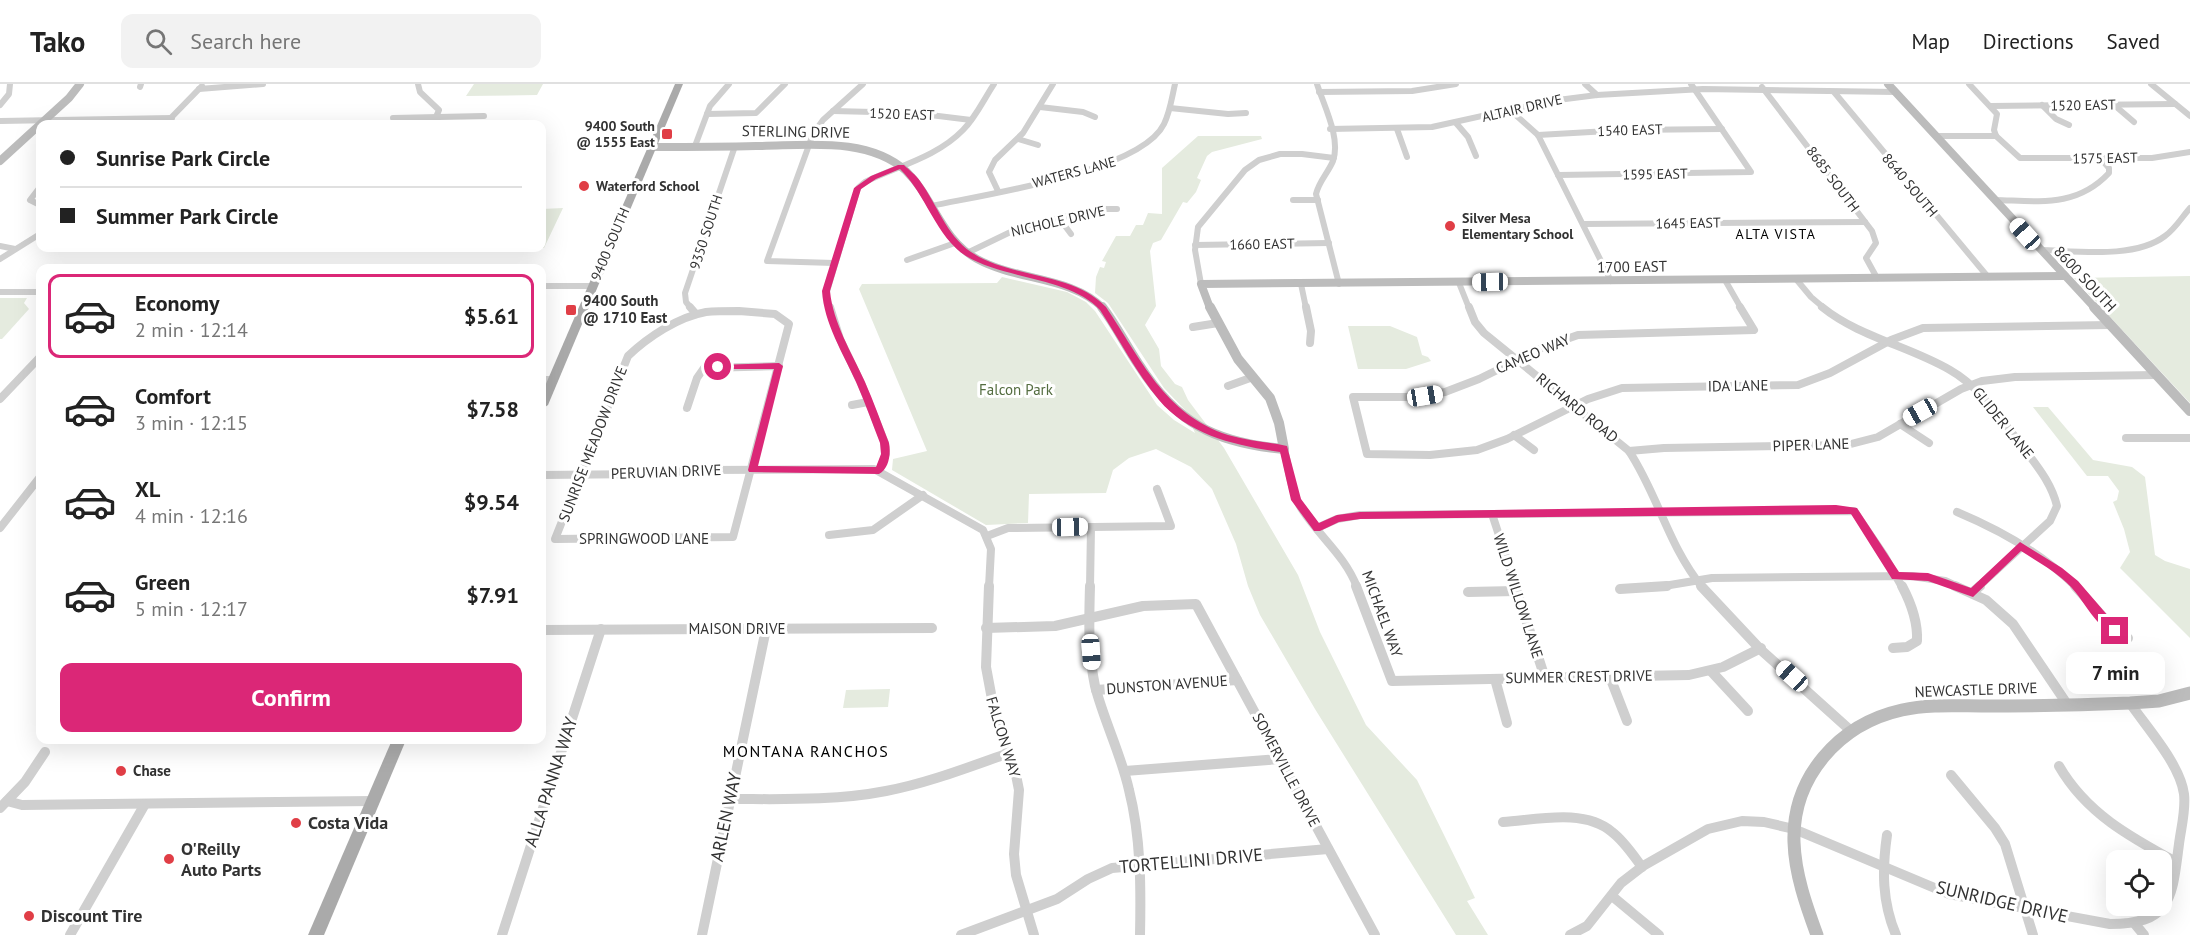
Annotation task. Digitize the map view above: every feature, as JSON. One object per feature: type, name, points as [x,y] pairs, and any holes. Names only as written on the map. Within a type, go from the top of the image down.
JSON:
[{"type":"main road","name":"9400 SOUTH","points":[[547,380],[592,286],[679,84]]},
{"type":"main road","points":[[316,935],[397,744]]},
{"type":"street","points":[[0,105],[9,94],[10,84]]},
{"type":"street","points":[[45,120],[80,84]]},
{"type":"street","points":[[169,120],[202,87],[263,84]]},
{"type":"street","points":[[418,84],[420,93],[439,110],[436,120]]},
{"type":"street","points":[[695,146],[712,102],[729,84]]},
{"type":"street","points":[[707,114],[756,113],[785,84]]},
{"type":"street","points":[[834,263],[767,261],[808,146],[818,127],[863,84]]},
{"type":"street","points":[[879,471],[885,460],[886,448],[840,339],[827,301],[827,286],[858,188],[874,177],[946,145],[971,120],[994,84]]},
{"type":"street","points":[[998,191],[989,168],[994,160],[1018,139],[1053,84]]},
{"type":"street","name":"WATERS LANE","points":[[931,206],[1089,171],[1128,155],[1158,133],[1170,108],[1175,84]]},
{"type":"street","points":[[1317,84],[1335,146],[1334,158],[1317,185],[1318,200],[1339,284]]},
{"type":"street","points":[[1319,92],[1412,92],[1451,84]]},
{"type":"street","points":[[1584,84],[1597,94]]},
{"type":"street","name":"8600 SOUTH","points":[[1888,84],[2190,411]]},
{"type":"street","points":[[1936,136],[1996,136],[1994,130],[1998,119],[1991,106],[1969,84]]},
{"type":"street","points":[[2151,84],[2190,116]]},
{"type":"street","points":[[1693,87],[1722,129]]},
{"type":"street","name":"ALTAIR DRIVE","points":[[1330,129],[1397,129],[1456,123],[1550,101],[1597,94],[1693,87],[1895,92]]},
{"type":"street","name":"8685 SOUTH","points":[[1762,87],[1876,239],[1874,247],[1866,258],[1877,278]]},
{"type":"street","name":"8640 SOUTH","points":[[1834,92],[1988,277]]},
{"type":"street","name":"1520 EAST","points":[[1991,106],[2175,104]]},
{"type":"street","points":[[2042,105],[2056,119],[2069,125]]},
{"type":"street","points":[[2113,105],[2134,122]]},
{"type":"street","points":[[1040,106],[1083,112],[1095,117]]},
{"type":"street","points":[[1170,108],[1228,114],[1246,113]]},
{"type":"street","points":[[1510,110],[1538,135],[1611,281]]},
{"type":"street","name":"1520 EAST","points":[[833,111],[923,114],[971,120]]},
{"type":"street","points":[[393,118],[484,116]]},
{"type":"street","points":[[45,120],[172,117]]},
{"type":"street","points":[[0,121],[36,120]]},
{"type":"street","points":[[1456,123],[1468,137],[1476,156]]},
{"type":"street","points":[[0,161],[36,128]]},
{"type":"street","points":[[1397,129],[1407,157]]},
{"type":"street","name":"1540 EAST","points":[[1538,135],[1626,130],[1722,129]]},
{"type":"street","name":"1595 EAST","points":[[1558,175],[1751,172],[1722,129]]},
{"type":"street","name":"1575 EAST","points":[[1996,136],[2020,158],[2161,157],[2190,152]]},
{"type":"street","points":[[1018,139],[1038,145]]},
{"type":"street","name":"9350 SOUTH","points":[[696,314],[686,302],[685,292],[735,146]]},
{"type":"street","name":"STERLING DRIVE","points":[[651,147],[839,146],[862,150],[901,166],[916,181],[945,230],[967,253],[1000,270],[1069,287],[1089,296],[1103,309],[1162,398],[1180,415],[1202,428],[1225,437],[1252,445],[1284,449]]},
{"type":"street","name":"MICHAEL WAY","points":[[1334,158],[1301,153],[1282,154],[1264,158],[1250,165],[1199,225],[1195,245],[1201,284],[1218,323],[1238,359],[1270,398],[1276,410],[1296,500],[1344,559],[1351,572],[1392,681]]},
{"type":"street","points":[[1995,200],[2079,197],[2092,191],[2109,173],[2109,168],[2100,158]]},
{"type":"street","points":[[36,193],[30,201],[36,203]]},
{"type":"street","points":[[1293,200],[1318,200]]},
{"type":"street","points":[[2041,250],[2143,247],[2165,236],[2187,216],[2190,208]]},
{"type":"street","name":"NICHOLE DRIVE","points":[[967,253],[1021,227],[1098,209],[1117,209]]},
{"type":"street","points":[[1059,218],[1071,234]]},
{"type":"street","name":"1645 EAST","points":[[1583,225],[1865,222]]},
{"type":"street","points":[[0,259],[36,237]]},
{"type":"street","points":[[30,241],[36,242]]},
{"type":"street","points":[[908,260],[955,243]]},
{"type":"street","name":"1660 EAST","points":[[1195,245],[1329,243]]},
{"type":"street","points":[[0,246],[15,249]]},
{"type":"street","name":"1700 EAST","points":[[1201,284],[2064,276]]},
{"type":"street","name":"GLIDER LANE","points":[[1796,279],[1810,298],[1822,308],[1853,326],[1943,365],[1971,384],[1987,399],[2044,475],[2055,496],[2057,506],[2050,521],[2020,546],[1973,592]]},
{"type":"street","name":"CAMEO WAY","points":[[1367,454],[1353,397],[1437,394],[1458,387],[1567,338],[1590,333],[1754,330],[1725,280]]},
{"type":"street","name":"RICHARD ROAD","points":[[1460,283],[1478,327],[1629,451],[1673,545],[1696,581],[1726,615],[1850,729]]},
{"type":"street","points":[[1301,284],[1311,331],[1310,343]]},
{"type":"street","points":[[546,286],[592,286]]},
{"type":"street","points":[[0,292],[36,292]]},
{"type":"street","points":[[696,314],[761,312],[782,316],[789,324],[752,470]]},
{"type":"street","name":"SUNRISE MEADOW DRIVE","points":[[555,539],[628,356],[642,345],[696,314]]},
{"type":"street","points":[[1193,327],[1218,323]]},
{"type":"street","name":"IDA LANE","points":[[1367,454],[1469,452],[1491,446],[1575,405],[1622,388],[1798,385],[1819,379],[1888,341],[1912,331],[1936,327],[2109,325]]},
{"type":"street","points":[[0,399],[36,361]]},
{"type":"street","points":[[687,408],[697,378],[704,368],[779,366]]},
{"type":"street","name":"PIPER LANE","points":[[1629,451],[1657,448],[1847,445],[1869,441],[1971,384],[2015,377],[2157,375]]},
{"type":"street","points":[[1228,386],[1253,377]]},
{"type":"street","points":[[852,405],[868,402]]},
{"type":"street","points":[[1900,424],[1929,443]]},
{"type":"street","points":[[1514,435],[1534,450]]},
{"type":"street","points":[[2126,438],[2190,438]]},
{"type":"street","name":"PERUVIAN DRIVE","points":[[546,475],[866,469],[879,471],[923,495],[977,526],[987,536]]},
{"type":"street","name":"SPRINGWOOD LANE","points":[[555,539],[733,537],[752,470]]},
{"type":"street","points":[[0,528],[36,482]]},
{"type":"street","points":[[987,536],[1008,528],[1171,526],[1156,489]]},
{"type":"street","points":[[829,534],[861,534],[879,530],[923,495]]},
{"type":"street","points":[[1317,528],[1348,516],[1854,511],[1896,576],[1912,608],[1919,634],[1917,641],[1907,647],[1893,648]]},
{"type":"street","points":[[1957,512],[1979,521],[2059,570],[2087,599],[2103,621],[2128,638]]},
{"type":"street","name":"WILD WILLOW LANE","points":[[1491,513],[1545,678]]},
{"type":"street","points":[[1091,527],[1091,652],[1096,690],[1125,771],[1136,825],[1140,935]]},
{"type":"street","name":"FALCON WAY","points":[[987,536],[991,558],[986,628],[989,688],[993,710],[1009,753],[1019,790],[1014,854],[1016,875],[1034,935]]},
{"type":"street","points":[[1620,589],[1653,588],[1712,578],[1928,577],[1973,592],[2001,611],[2013,624],[2067,704]]},
{"type":"street","points":[[1468,592],[1516,591]]},
{"type":"street","name":"SOMERVILLE DRIVE","points":[[1091,618],[1155,605],[1196,604],[1375,935]]},
{"type":"street","points":[[986,628],[1042,627],[1091,618]]},
{"type":"street","name":"MAISON DRIVE","points":[[546,630],[932,628]]},
{"type":"street","name":"ALLA PANNA WAY","points":[[502,935],[601,629]]},
{"type":"street","name":"ARLEN WAY","points":[[702,935],[766,629]]},
{"type":"street","name":"SUMMER CREST DRIVE","points":[[1392,681],[1689,675],[1711,671],[1761,648]]},
{"type":"street","points":[[1711,671],[1748,711]]},
{"type":"street","points":[[1610,677],[1627,721]]},
{"type":"street","points":[[1495,679],[1507,723]]},
{"type":"street","name":"DUNSTON AVENUE","points":[[1096,690],[1237,680]]},
{"type":"street","name":"NEWCASTLE DRIVE","points":[[1817,935],[1799,880],[1794,829],[1799,801],[1812,770],[1832,744],[1850,729],[1873,718],[1924,707],[2130,703],[2159,701],[2190,693]]},
{"type":"street","points":[[2130,703],[2170,761],[2184,792],[2169,899],[2161,910],[2150,918],[2135,924],[2144,935]]},
{"type":"street","points":[[4,805],[25,782],[45,752]]},
{"type":"street","points":[[730,799],[830,798],[886,791],[922,782],[1009,753]]},
{"type":"street","points":[[1125,771],[1280,759]]},
{"type":"street","points":[[2059,766],[2068,784],[2085,805],[2158,853],[2176,862]]},
{"type":"street","points":[[1951,775],[2001,836],[2009,853],[2033,935]]},
{"type":"street","points":[[4,805],[373,801]]},
{"type":"street","points":[[70,935],[145,804]]},
{"type":"street","points":[[1503,822],[1568,819],[1600,824],[1617,837],[1642,867]]},
{"type":"street","name":"SUNRIDGE DRIVE","points":[[1570,935],[1592,923],[1620,885],[1642,867],[1724,823],[1761,821],[1794,829],[1949,894],[2090,921],[2135,924]]},
{"type":"street","points":[[1887,835],[1883,867],[1883,896],[1896,935]]},
{"type":"street","name":"TORTELLINI DRIVE","points":[[961,935],[1057,899],[1101,871],[1138,865],[1328,849]]},
{"type":"street","points":[[1612,896],[1659,935]]},
{"type":"green space","points":[[474,84],[543,84],[537,95],[466,96]]},
{"type":"green space","name":"Falcon Park","points":[[1198,136],[1261,136],[1262,139],[1212,152],[1207,156],[1197,178],[1201,180],[1196,192],[1187,203],[1183,202],[1161,240],[1153,243],[1150,251],[1156,306],[1145,325],[1159,349],[1161,366],[1175,384],[1182,387],[1188,400],[1224,448],[1298,575],[1320,632],[1366,725],[1417,780],[1475,898],[1467,901],[1488,935],[1456,935],[1315,709],[1260,615],[1248,586],[1236,544],[1212,489],[1191,467],[1156,449],[1129,458],[1113,470],[1106,493],[1029,494],[1028,523],[986,525],[892,470],[893,459],[927,451],[859,289],[862,284],[997,283],[1002,277],[1067,292],[1086,302],[1095,311],[1157,405],[1174,420],[1195,433],[1185,410],[1164,388],[1108,303],[1095,293],[1096,277],[1100,267],[1104,268],[1106,262],[1102,261],[1116,236],[1130,236],[1136,225],[1143,225],[1148,213],[1162,214],[1162,168]]},
{"type":"green space","points":[[563,208],[546,244],[546,209]]},
{"type":"green space","points":[[2190,276],[2190,403],[2074,278]]},
{"type":"green space","points":[[0,298],[27,298],[24,303],[29,309],[2,339],[0,339]]},
{"type":"green space","points":[[1348,326],[1390,326],[1417,337],[1422,355],[1431,361],[1406,369],[1358,369]]},
{"type":"green space","points":[[2033,407],[2048,407],[2093,460],[2132,467],[2145,477],[2155,555],[2165,561],[2190,569],[2190,638],[2120,568],[2130,552],[2113,502],[2117,500],[2119,491],[2108,476],[2087,476]]},
{"type":"green space","points":[[890,689],[888,707],[843,708],[846,690]]},
{"type":"place","name":"9400 South @ 1555 East","points":[[667,134]]},
{"type":"place","name":"Waterford School","points":[[584,186]]},
{"type":"place","name":"Silver Mesa Elementary School","points":[[1450,226]]},
{"type":"place","name":"9400 South @ 1710 East","points":[[571,310]]},
{"type":"place","name":"Chase","points":[[121,771]]},
{"type":"place","name":"Costa Vida","points":[[296,823]]},
{"type":"place","name":"O'Reilly Auto Parts","points":[[169,859]]},
{"type":"place","name":"Discount Tire","points":[[29,916]]},
{"type":"district","name":"ALTA VISTA","points":[[1776,234]]},
{"type":"district","name":"MONTANA RANCHOS","points":[[806,751]]},
{"type":"route","points":[[718,367],[779,366],[752,470],[874,469],[879,471],[886,454],[885,443],[861,383],[840,339],[827,301],[826,291],[858,188],[874,177],[901,166],[916,181],[948,235],[967,253],[994,268],[1018,276],[1069,287],[1095,299],[1162,398],[1180,415],[1202,428],[1225,437],[1252,445],[1284,449],[1296,500],[1317,528],[1337,519],[1360,515],[1836,509],[1854,511],[1896,576],[1928,577],[1973,592],[2020,546],[2059,570],[2087,599],[2103,621],[2115,631]]}]
